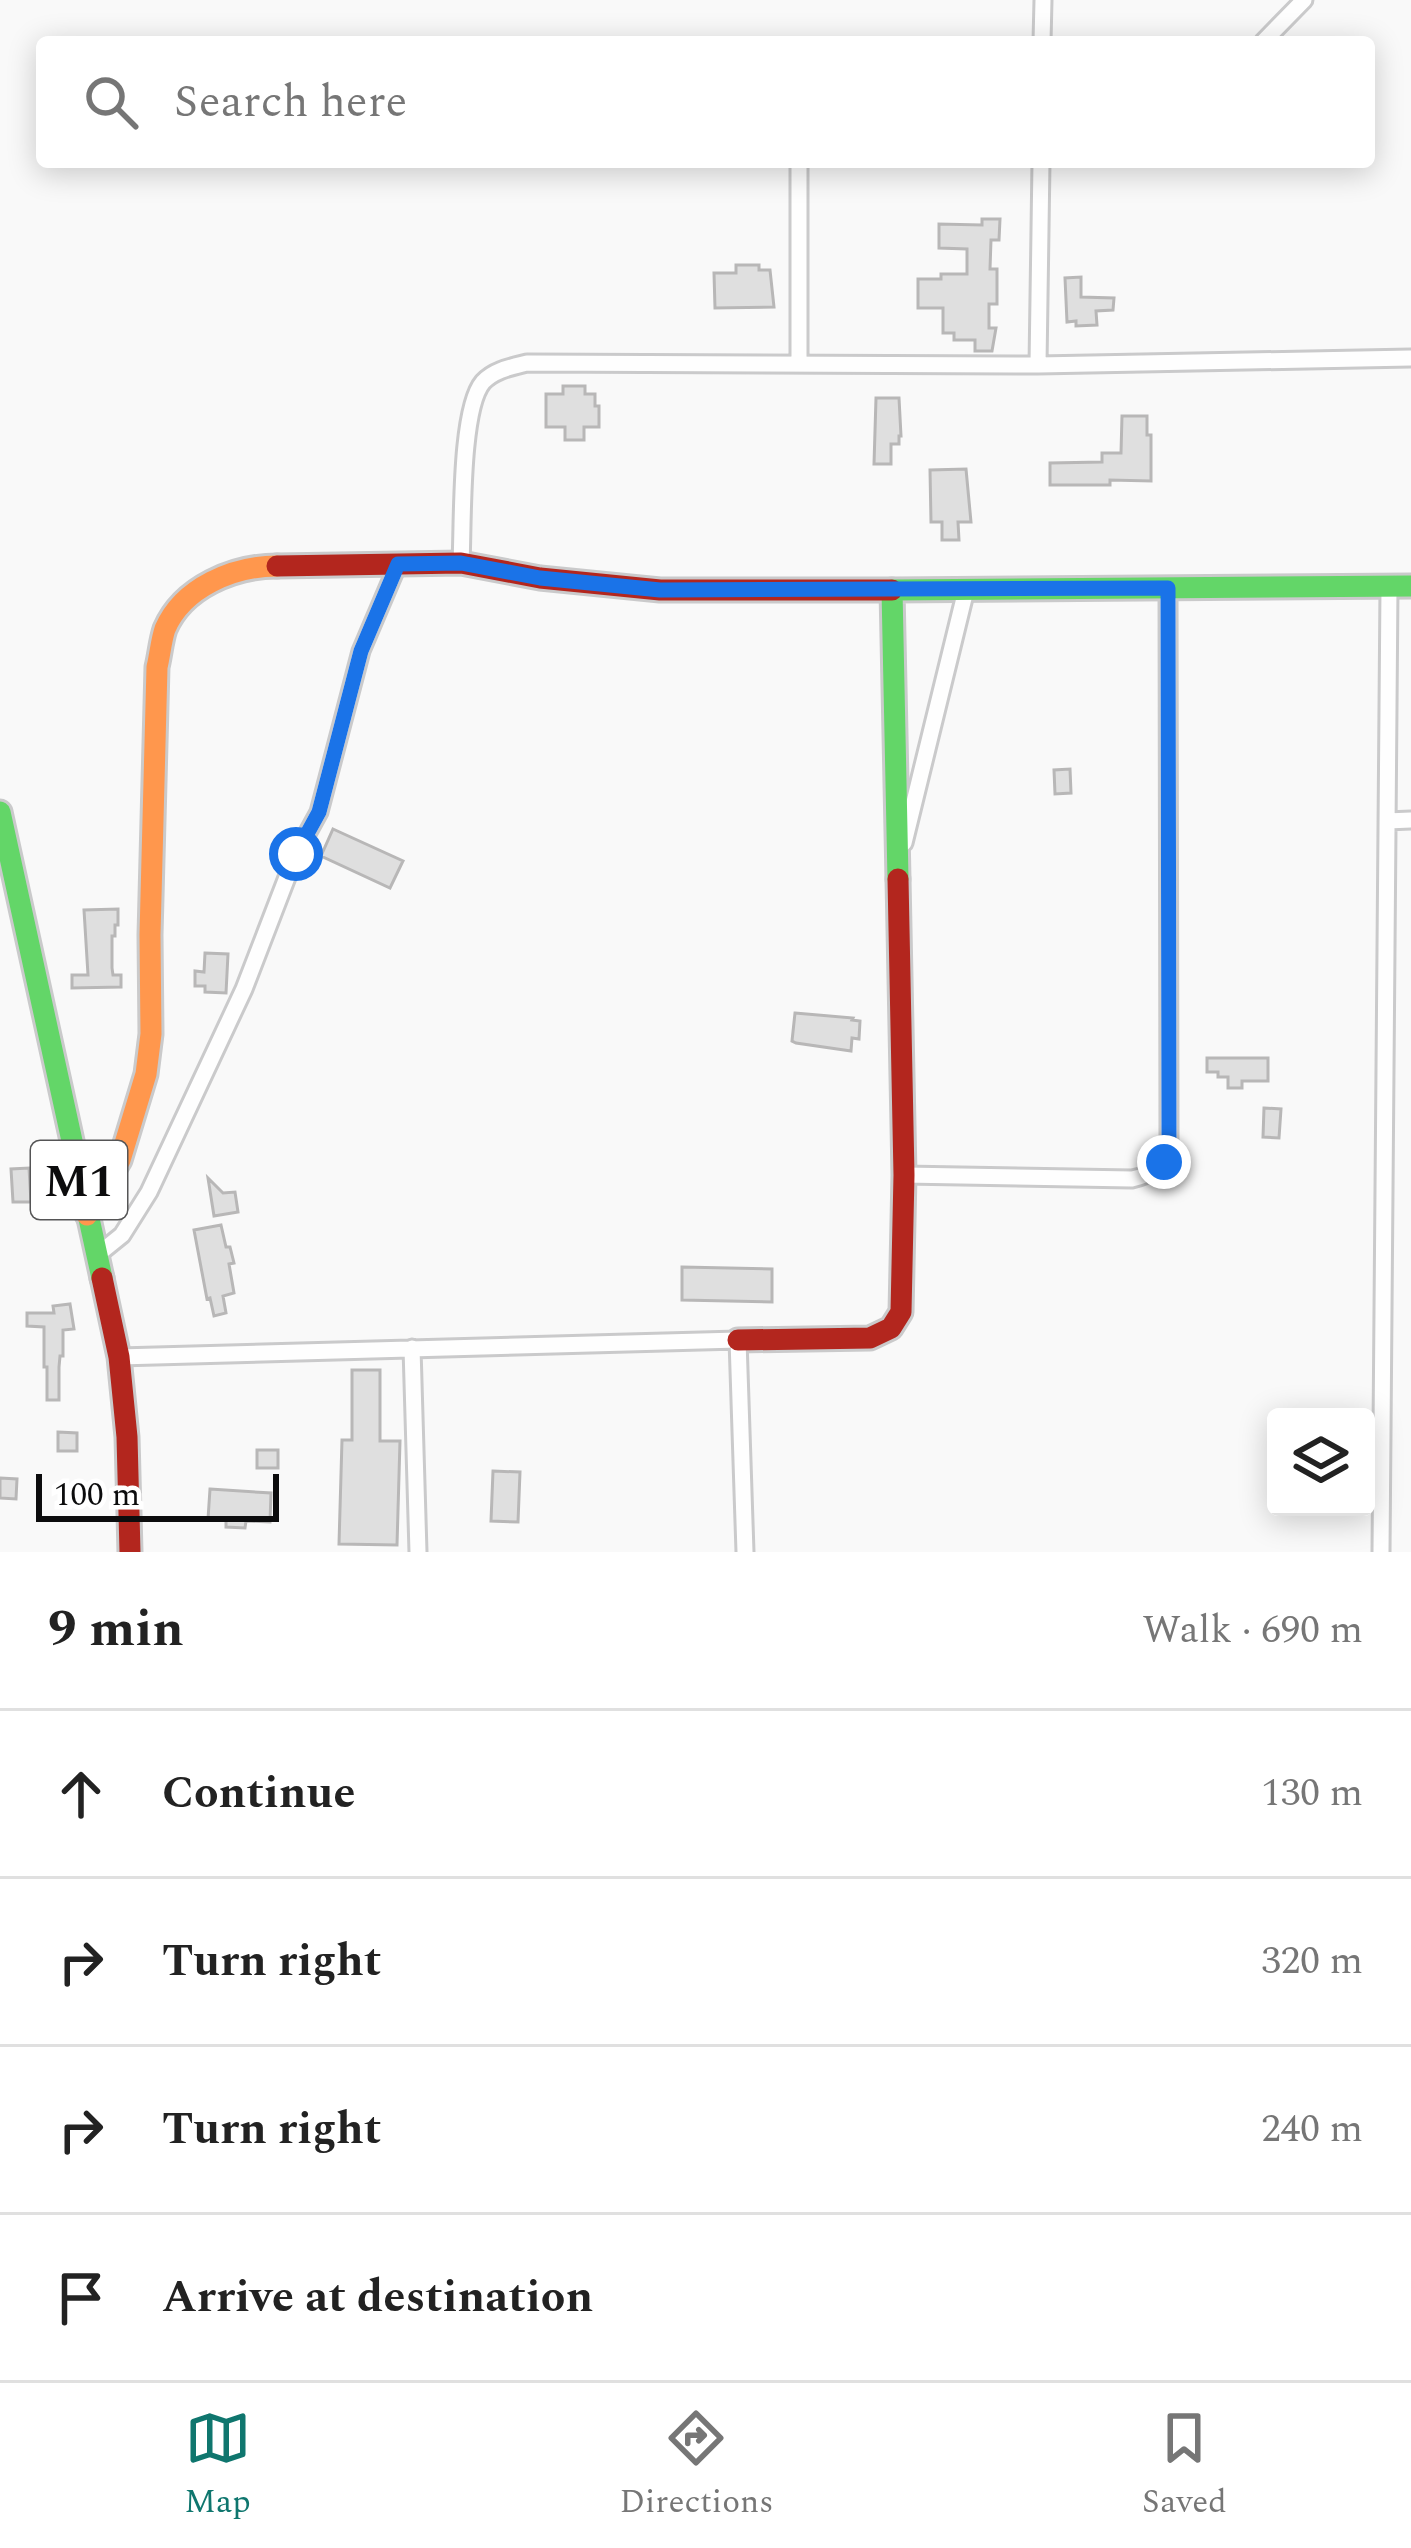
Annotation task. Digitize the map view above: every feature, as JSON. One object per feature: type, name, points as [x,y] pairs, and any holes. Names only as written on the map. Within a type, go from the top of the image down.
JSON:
[{"type":"main road","points":[[87,1216],[120,1160],[146,1074],[152,1034],[157,667],[166,627],[189,598],[224,574],[260,566],[461,563],[540,578],[660,590],[1400,586]]},
{"type":"main road","points":[[738,1340],[871,1338],[890,1328],[902,1312],[904,1174],[892,590]]},
{"type":"main road","name":"M1","points":[[0,812],[119,1358],[130,1552]]},
{"type":"street","points":[[1042,36],[1043,0]]},
{"type":"street","points":[[1269,36],[1304,0]]},
{"type":"street","points":[[799,364],[800,168]]},
{"type":"street","points":[[1038,365],[1041,168]]},
{"type":"street","points":[[461,563],[469,415],[488,377],[506,368],[526,364],[1038,365],[1411,358]]},
{"type":"street","points":[[96,1256],[122,1235],[148,1192],[227,1028],[296,854],[319,812],[361,651],[398,564]]},
{"type":"street","points":[[1381,1552],[1387,821],[1400,586]]},
{"type":"street","points":[[904,1174],[1132,1179],[1152,1174],[1164,1162],[1169,1146],[1168,588]]},
{"type":"street","points":[[898,867],[966,590]]},
{"type":"street","points":[[1387,821],[1411,820]]},
{"type":"street","points":[[119,1358],[738,1340],[745,1552]]},
{"type":"street","points":[[412,1348],[418,1552]]},
{"type":"building","points":[[982,219],[1000,219],[999,240],[991,240],[990,269],[997,269],[997,304],[989,304],[989,328],[996,328],[992,351],[975,351],[975,340],[954,340],[954,333],[943,333],[943,308],[918,308],[918,279],[967,274],[967,249],[939,248],[939,224],[982,225]]},
{"type":"building","points":[[736,265],[770,270],[774,307],[715,308],[714,273],[736,273]]},
{"type":"building","points":[[1081,277],[1081,297],[1114,298],[1113,310],[1096,311],[1097,325],[1067,322],[1065,278]]},
{"type":"building","points":[[563,386],[585,386],[585,394],[595,394],[599,427],[584,427],[584,440],[565,440],[565,427],[546,427],[546,394],[563,394]]},
{"type":"building","points":[[876,398],[899,398],[901,436],[899,444],[891,444],[891,464],[874,464]]},
{"type":"building","points":[[1122,416],[1147,416],[1151,481],[1050,485],[1050,463],[1102,462],[1102,453],[1121,453]]},
{"type":"building","points":[[966,469],[971,522],[958,522],[959,540],[942,540],[942,522],[931,522],[930,470]]},
{"type":"building","points":[[1070,769],[1071,793],[1055,794],[1054,770]]},
{"type":"building","points":[[333,829],[403,861],[390,888],[321,856]]},
{"type":"building","points":[[118,909],[112,968],[113,975],[121,975],[121,987],[72,988],[72,975],[88,975],[84,910]]},
{"type":"building","points":[[205,953],[228,954],[226,993],[205,992],[205,986],[195,986],[195,971],[204,972]]},
{"type":"building","points":[[795,1013],[853,1018],[860,1021],[859,1039],[852,1038],[851,1051],[796,1043],[792,1041]]},
{"type":"building","points":[[1207,1058],[1268,1058],[1268,1081],[1242,1081],[1242,1088],[1228,1088],[1228,1077],[1207,1072]]},
{"type":"building","points":[[1264,1108],[1281,1109],[1279,1138],[1263,1137]]},
{"type":"building","points":[[29,1168],[31,1202],[13,1202],[11,1169]]},
{"type":"building","points":[[208,1178],[223,1193],[235,1192],[238,1212],[214,1216]]},
{"type":"building","points":[[221,1225],[234,1263],[229,1264],[234,1293],[223,1296],[226,1313],[214,1316],[194,1230]]},
{"type":"building","points":[[682,1267],[772,1269],[772,1302],[682,1300]]},
{"type":"building","points":[[70,1304],[74,1329],[63,1330],[59,1400],[47,1400],[44,1327],[27,1326],[27,1313],[54,1313],[53,1306]]},
{"type":"building","points":[[352,1370],[380,1370],[380,1441],[400,1441],[397,1545],[339,1544],[342,1440],[352,1440]]},
{"type":"building","points":[[58,1432],[77,1433],[77,1451],[58,1451]]},
{"type":"building","points":[[257,1450],[278,1450],[278,1468],[257,1468]]},
{"type":"building","points":[[493,1471],[520,1472],[518,1522],[491,1521]]},
{"type":"building","points":[[0,1478],[17,1479],[16,1499],[0,1498]]},
{"type":"building","points":[[210,1489],[271,1493],[270,1522],[246,1521],[245,1528],[208,1519]]},
{"type":"traffic: fast","points":[[898,879],[892,590],[1411,586]]},
{"type":"traffic: fast","points":[[0,812],[102,1278]]},
{"type":"traffic: slow","points":[[87,1215],[120,1160],[146,1074],[151,1034],[157,667],[164,634],[173,614],[197,591],[227,575],[277,566]]},
{"type":"traffic: jam","points":[[277,566],[461,563],[540,578],[660,590],[892,590]]},
{"type":"traffic: jam","points":[[738,1340],[870,1338],[891,1328],[901,1312],[904,1175],[898,879]]},
{"type":"traffic: jam","points":[[102,1278],[119,1357],[130,1552]]},
{"type":"route","points":[[296,854],[319,812],[361,651],[398,564],[461,563],[540,578],[660,590],[1168,588],[1169,1146],[1164,1162]]}]
